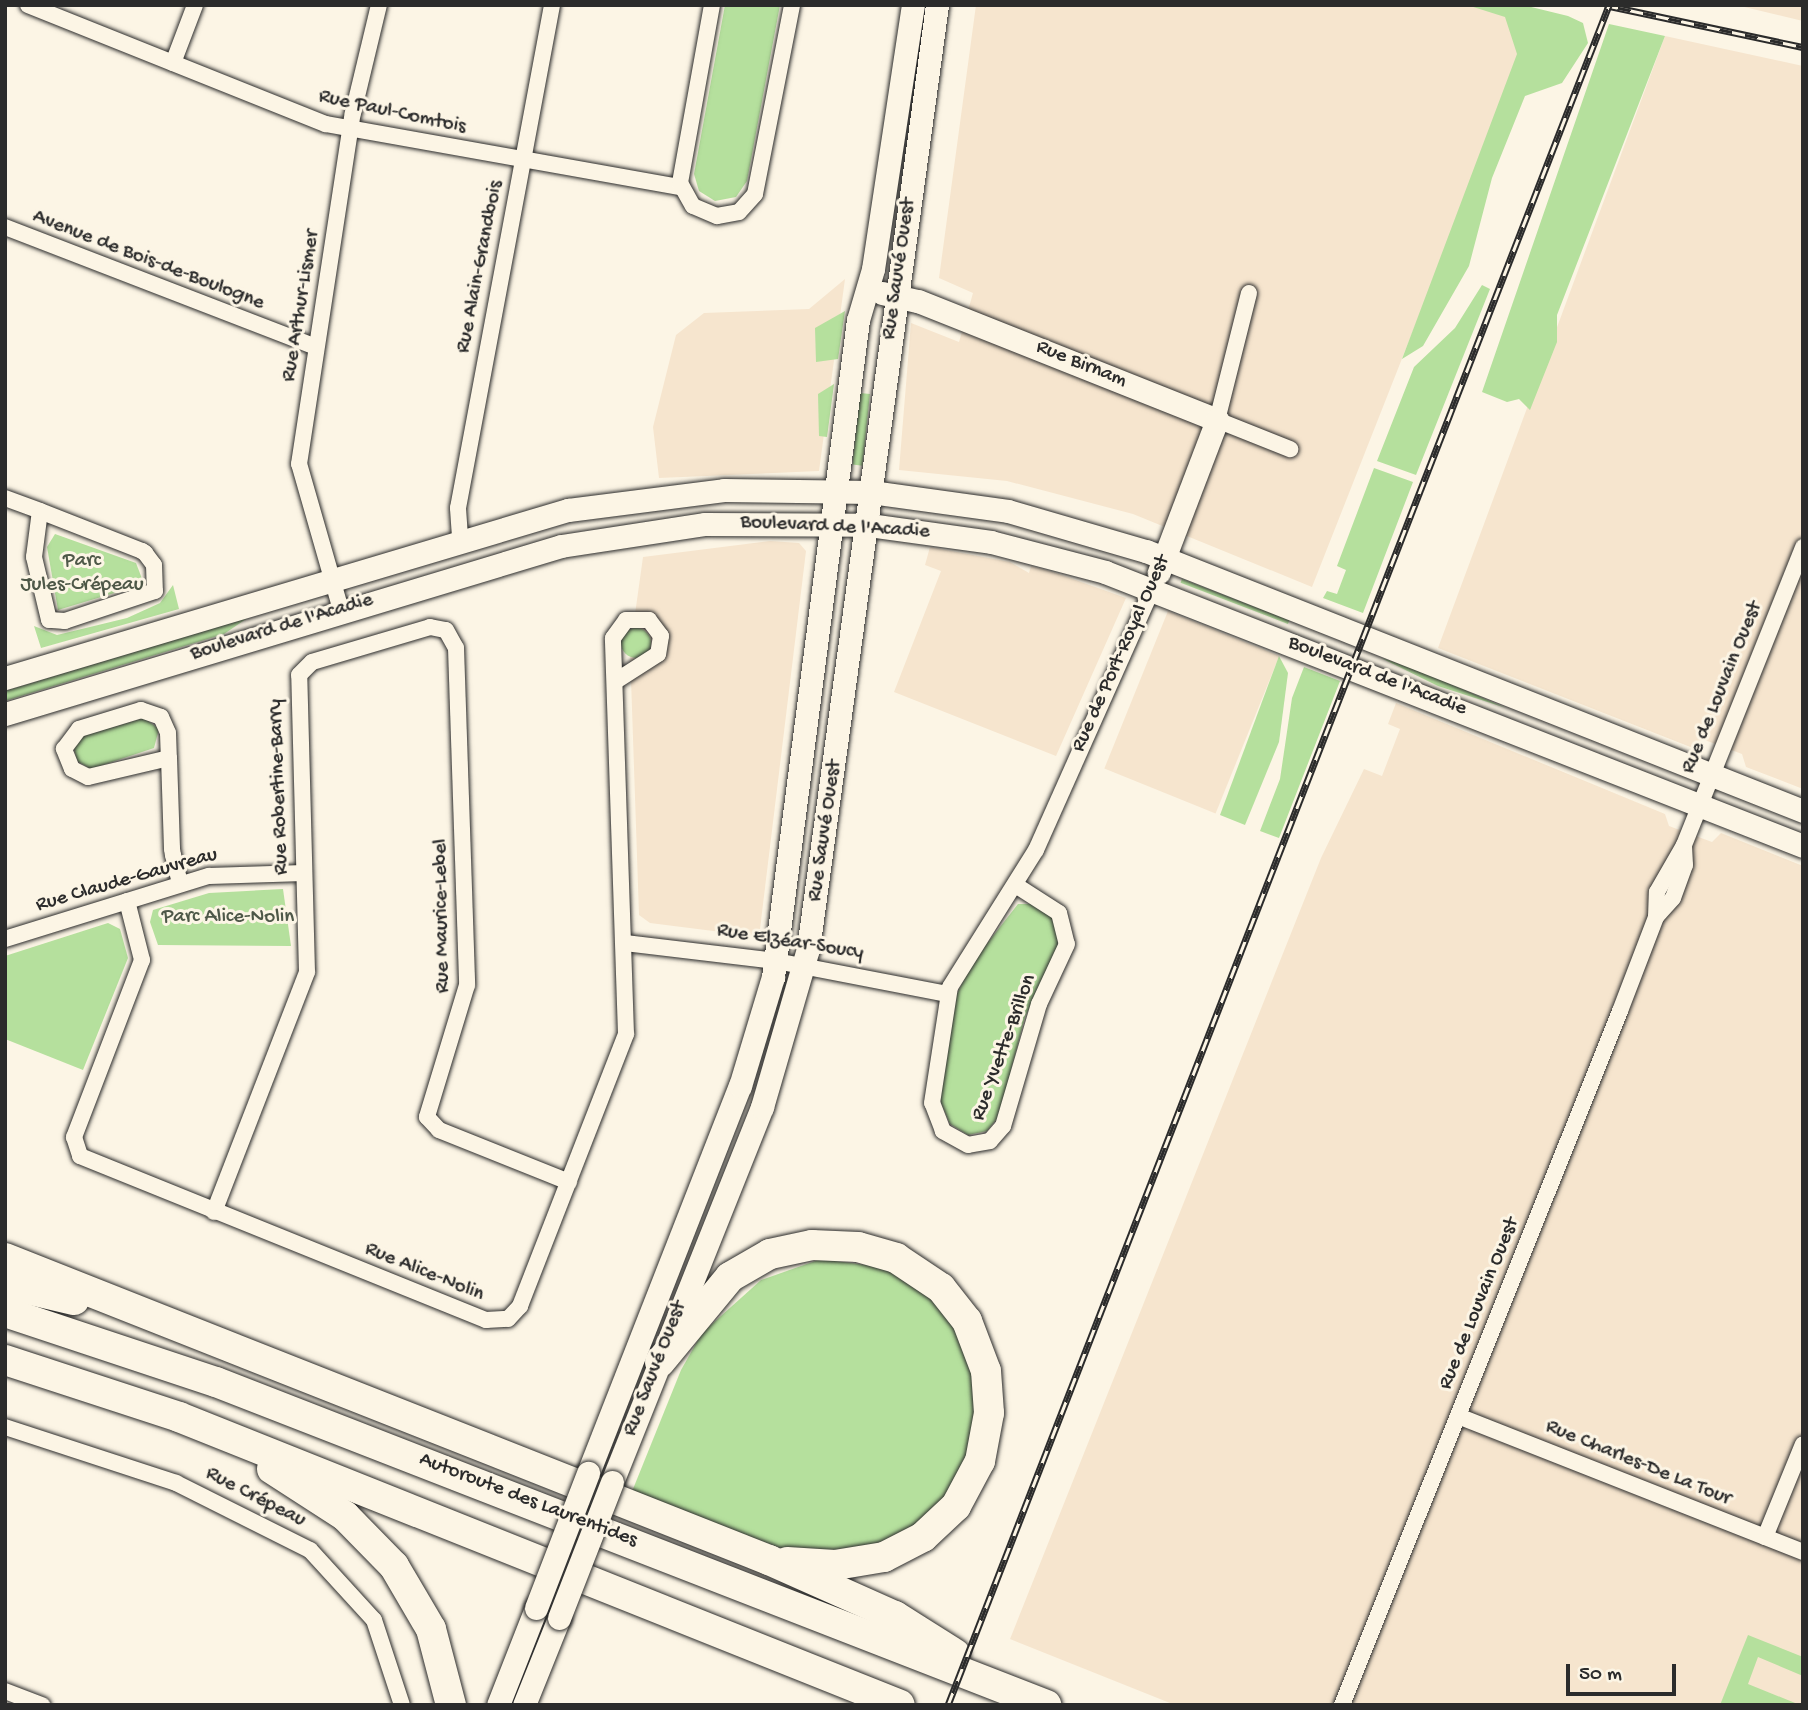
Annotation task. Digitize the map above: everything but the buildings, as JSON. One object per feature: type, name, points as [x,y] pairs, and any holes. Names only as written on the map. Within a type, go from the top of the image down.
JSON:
[{"type":"highway","points":[[660,1362],[730,1277],[770,1254],[812,1245],[859,1247],[907,1264],[941,1288],[974,1333],[988,1378],[987,1430],[974,1476],[947,1515],[914,1542],[873,1560],[824,1566],[769,1560]]},
{"type":"highway","points":[[5,1258],[769,1560],[895,1616],[1011,1690]]},
{"type":"highway","points":[[5,1284],[150,1317]]},
{"type":"highway","name":"Autoroute des Laurentides","points":[[5,1312],[216,1382],[1046,1705]]},
{"type":"highway","points":[[5,1360],[206,1428],[900,1705]]},
{"type":"highway","points":[[206,1428],[330,1505],[383,1551],[431,1629],[451,1705]]},
{"type":"main road","name":"Rue Sauvé Ouest","points":[[499,1705],[740,1086],[776,961],[858,320],[869,292],[913,5]]},
{"type":"main road","name":"Rue Sauvé Ouest","points":[[524,1705],[762,1107],[803,965],[869,525],[871,492],[937,5]]},
{"type":"main road","name":"Rue Birnam","points":[[869,292],[897,295],[1217,420]]},
{"type":"main road","name":"Rue de Port-Royal Ouest","points":[[1152,589],[1217,420]]},
{"type":"main road","name":"Boulevard de l'Acadie","points":[[5,678],[460,537],[654,496],[837,490],[871,492],[1008,511],[1164,557],[1803,811]]},
{"type":"main road","name":"Boulevard de l'Acadie","points":[[5,714],[341,610],[594,538],[733,523],[869,525],[1024,549],[1152,589],[1803,846]]},
{"type":"street","name":"Rue Paul-Comtois","points":[[28,5],[350,129],[680,187]]},
{"type":"street","points":[[173,63],[195,5]]},
{"type":"street","name":"Rue Arthur-Lismer","points":[[341,610],[299,471],[350,129],[379,5]]},
{"type":"street","name":"Rue Alain-Grandbois","points":[[460,537],[458,508],[552,5]]},
{"type":"street","points":[[712,5],[680,187],[693,206],[717,216],[739,212],[754,198],[792,5]]},
{"type":"street","name":"Avenue de Bois-de-Boulogne","points":[[5,228],[316,346]]},
{"type":"street","name":"Rue de Port-Royal Ouest","points":[[1217,420],[1249,293]]},
{"type":"street","name":"Rue Birnam","points":[[1217,420],[1290,449]]},
{"type":"street","points":[[5,498],[40,511],[145,553],[155,565],[155,591],[65,621],[49,620],[34,557],[40,511]]},
{"type":"street","name":"Rue de Louvain Ouest","points":[[1342,1705],[1656,918],[1657,892],[1684,845],[1803,547]]},
{"type":"street","name":"Rue de Port-Royal Ouest","points":[[948,994],[960,965],[1017,886],[1152,589]]},
{"type":"street","name":"Rue Robertine-Barry","points":[[214,1212],[306,981],[301,671],[312,662],[426,627],[449,633]]},
{"type":"street","name":"Rue Maurice-Lebel","points":[[449,633],[456,648],[467,994],[427,1116],[439,1130],[569,1182]]},
{"type":"street","name":"Rue Alice-Nolin","points":[[127,901],[142,960],[75,1146],[89,1163],[500,1322],[520,1306],[624,1041],[625,943],[616,681]]},
{"type":"street","points":[[169,758],[88,777],[72,769],[64,749],[75,731],[145,709],[166,724],[169,758],[173,855],[180,884]]},
{"type":"street","name":"Rue Claude-Gauvreau","points":[[5,939],[180,884],[229,873],[304,873]]},
{"type":"street","name":"Rue Yvette-Brillon","points":[[948,994],[932,1096],[948,1134],[975,1145],[999,1133],[1039,1004],[1066,949],[1062,918],[1017,886]]},
{"type":"street","name":"Rue Elzéar-Soucy","points":[[625,943],[803,965],[948,994]]},
{"type":"street","name":"Rue Charles-De La Tour","points":[[1458,1416],[1803,1552]]},
{"type":"street","name":"Rue Crépeau","points":[[5,1427],[176,1483],[310,1550],[374,1620],[402,1705]]},
{"type":"street","points":[[1765,1537],[1803,1444]]},
{"type":"street","points":[[5,1691],[25,1702],[42,1705]]},
{"type":"shaded area","points":[[976,5],[1485,5],[1537,16],[1312,587],[1133,514],[1007,481],[899,470],[911,323],[959,342],[973,293],[939,278]]},
{"type":"shaded area","points":[[1736,5],[1803,5],[1803,21]]},
{"type":"shaded area","points":[[1665,36],[1803,66],[1803,789],[1746,767],[1742,754],[1702,739],[1693,748],[1438,648]]},
{"type":"shaded area","points":[[845,279],[819,471],[659,478],[653,427],[676,335],[704,313],[809,309]]},
{"type":"shaded area","points":[[770,541],[799,543],[806,551],[760,929],[753,936],[650,923],[639,915],[630,650],[643,557]]},
{"type":"shaded area","points":[[930,547],[1010,562],[1029,573],[1031,566],[1126,598],[1056,756],[894,692],[941,571],[925,565]]},
{"type":"shaded area","points":[[1168,611],[1279,656],[1216,814],[1104,769]]},
{"type":"shaded area","points":[[1396,703],[1665,814],[1669,826],[1712,842],[1721,833],[1803,866],[1803,1705],[1175,1705],[1010,1639],[1321,858],[1364,769],[1382,776],[1400,729],[1388,724]]},
{"type":"green space","points":[[725,5],[780,5],[747,181],[736,197],[715,201],[699,191],[694,174]]},
{"type":"green space","points":[[1467,5],[1523,5],[1568,16],[1583,23],[1588,43],[1562,83],[1525,96],[1492,178],[1469,266],[1423,346],[1402,359],[1517,54],[1505,17]]},
{"type":"green space","points":[[1609,24],[1665,36],[1557,315],[1557,342],[1530,410],[1519,399],[1507,402],[1482,392]]},
{"type":"green space","points":[[1482,285],[1490,289],[1416,475],[1377,461],[1414,367],[1455,328]]},
{"type":"green space","points":[[845,311],[838,359],[816,362],[815,328]]},
{"type":"green space","points":[[834,384],[827,437],[819,436],[818,394]]},
{"type":"green space","points":[[860,393],[870,394],[862,466],[852,465]]},
{"type":"green space","points":[[1374,468],[1413,482],[1363,613],[1323,598],[1327,591],[1337,594],[1346,570],[1337,566]]},
{"type":"green space","name":"Parc Jules-Crépeau","points":[[55,534],[136,563],[144,584],[58,610],[47,547]]},
{"type":"green space","points":[[1182,579],[1289,620],[1288,624],[1181,583]]},
{"type":"green space","points":[[173,585],[179,609],[41,648],[34,626],[57,635],[127,618],[160,603]]},
{"type":"green space","points":[[249,617],[224,634],[5,701],[5,691]]},
{"type":"green space","points":[[636,628],[646,633],[651,643],[646,653],[636,658],[626,653],[621,643],[626,633]]},
{"type":"green space","points":[[1279,656],[1288,673],[1279,742],[1245,825],[1220,815]]},
{"type":"green space","points":[[1381,658],[1411,667],[1506,708],[1438,686]]},
{"type":"green space","points":[[1304,667],[1340,681],[1279,838],[1260,831],[1280,779],[1292,698]]},
{"type":"green space","points":[[144,718],[159,729],[154,748],[91,769],[77,761],[74,748],[82,736]]},
{"type":"green space","name":"Parc Alice-Nolin","points":[[283,889],[291,946],[158,945],[150,922],[153,910],[209,893]]},
{"type":"green space","points":[[1018,904],[1033,904],[1054,919],[1061,931],[1057,953],[1025,1017],[999,1116],[987,1131],[968,1135],[950,1124],[939,1098],[957,994],[971,964]]},
{"type":"green space","name":"Parc Alice-Nolin","points":[[108,923],[120,929],[128,958],[83,1070],[5,1039],[5,956]]},
{"type":"green space","points":[[821,1259],[896,1269],[970,1332],[979,1437],[953,1497],[885,1547],[829,1557],[789,1551],[631,1494],[681,1370],[702,1333],[761,1280]]},
{"type":"green space","points":[[1748,1635],[1803,1657],[1803,1676],[1758,1657],[1748,1684],[1800,1705],[1720,1705]]},
{"type":"railway","points":[[1605,5],[1803,47]]},
{"type":"railway","points":[[948,1705],[1609,5]]}]
